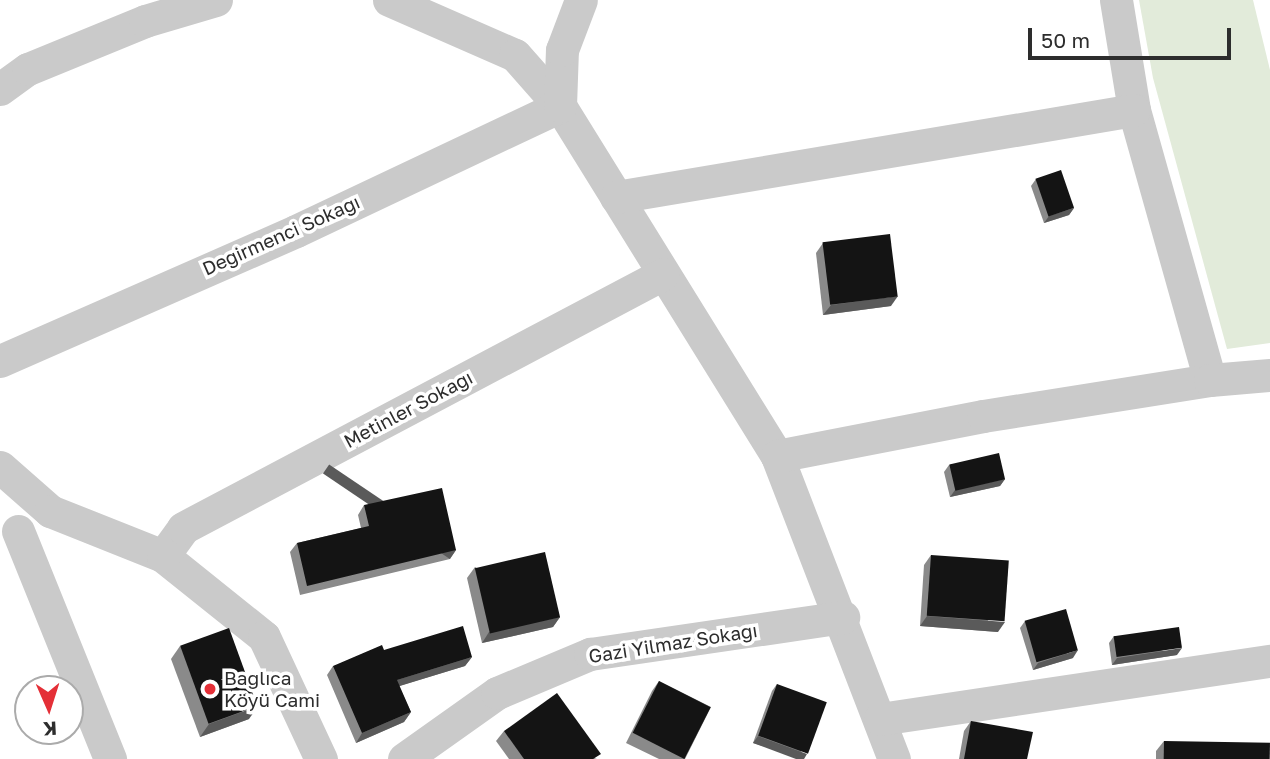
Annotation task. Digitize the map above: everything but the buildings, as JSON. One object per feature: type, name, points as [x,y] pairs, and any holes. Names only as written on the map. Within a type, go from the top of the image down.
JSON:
[{"type":"street","points":[[0,89],[27,69],[145,21],[216,0]]},
{"type":"street","points":[[389,0],[515,55],[560,106],[777,456],[843,617],[894,759]]},
{"type":"street","points":[[560,106],[562,50],[581,0]]},
{"type":"street","points":[[1116,0],[1134,110],[1210,380]]},
{"type":"street","name":"Degirmenci Sokağı","points":[[0,362],[296,231],[560,106]]},
{"type":"street","points":[[616,197],[1134,110]]},
{"type":"street","name":"Metinler Sokağı","points":[[163,556],[183,528],[663,274]]},
{"type":"street","points":[[777,456],[983,416],[1210,380],[1270,376]]},
{"type":"street","points":[[0,467],[50,511],[163,556],[264,637],[321,759]]},
{"type":"street","points":[[50,511],[9,534],[110,759]]},
{"type":"street","name":"Gazi Yilmaz Sokağı","points":[[404,759],[497,693],[590,654],[843,617]]},
{"type":"street","points":[[880,719],[1270,661]]},
{"type":"green space","points":[[1139,0],[1253,0],[1270,70],[1270,343],[1227,349],[1153,78]]},
{"type":"place","name":"Bağlıca Köyü Cami","points":[[210,689]]}]
